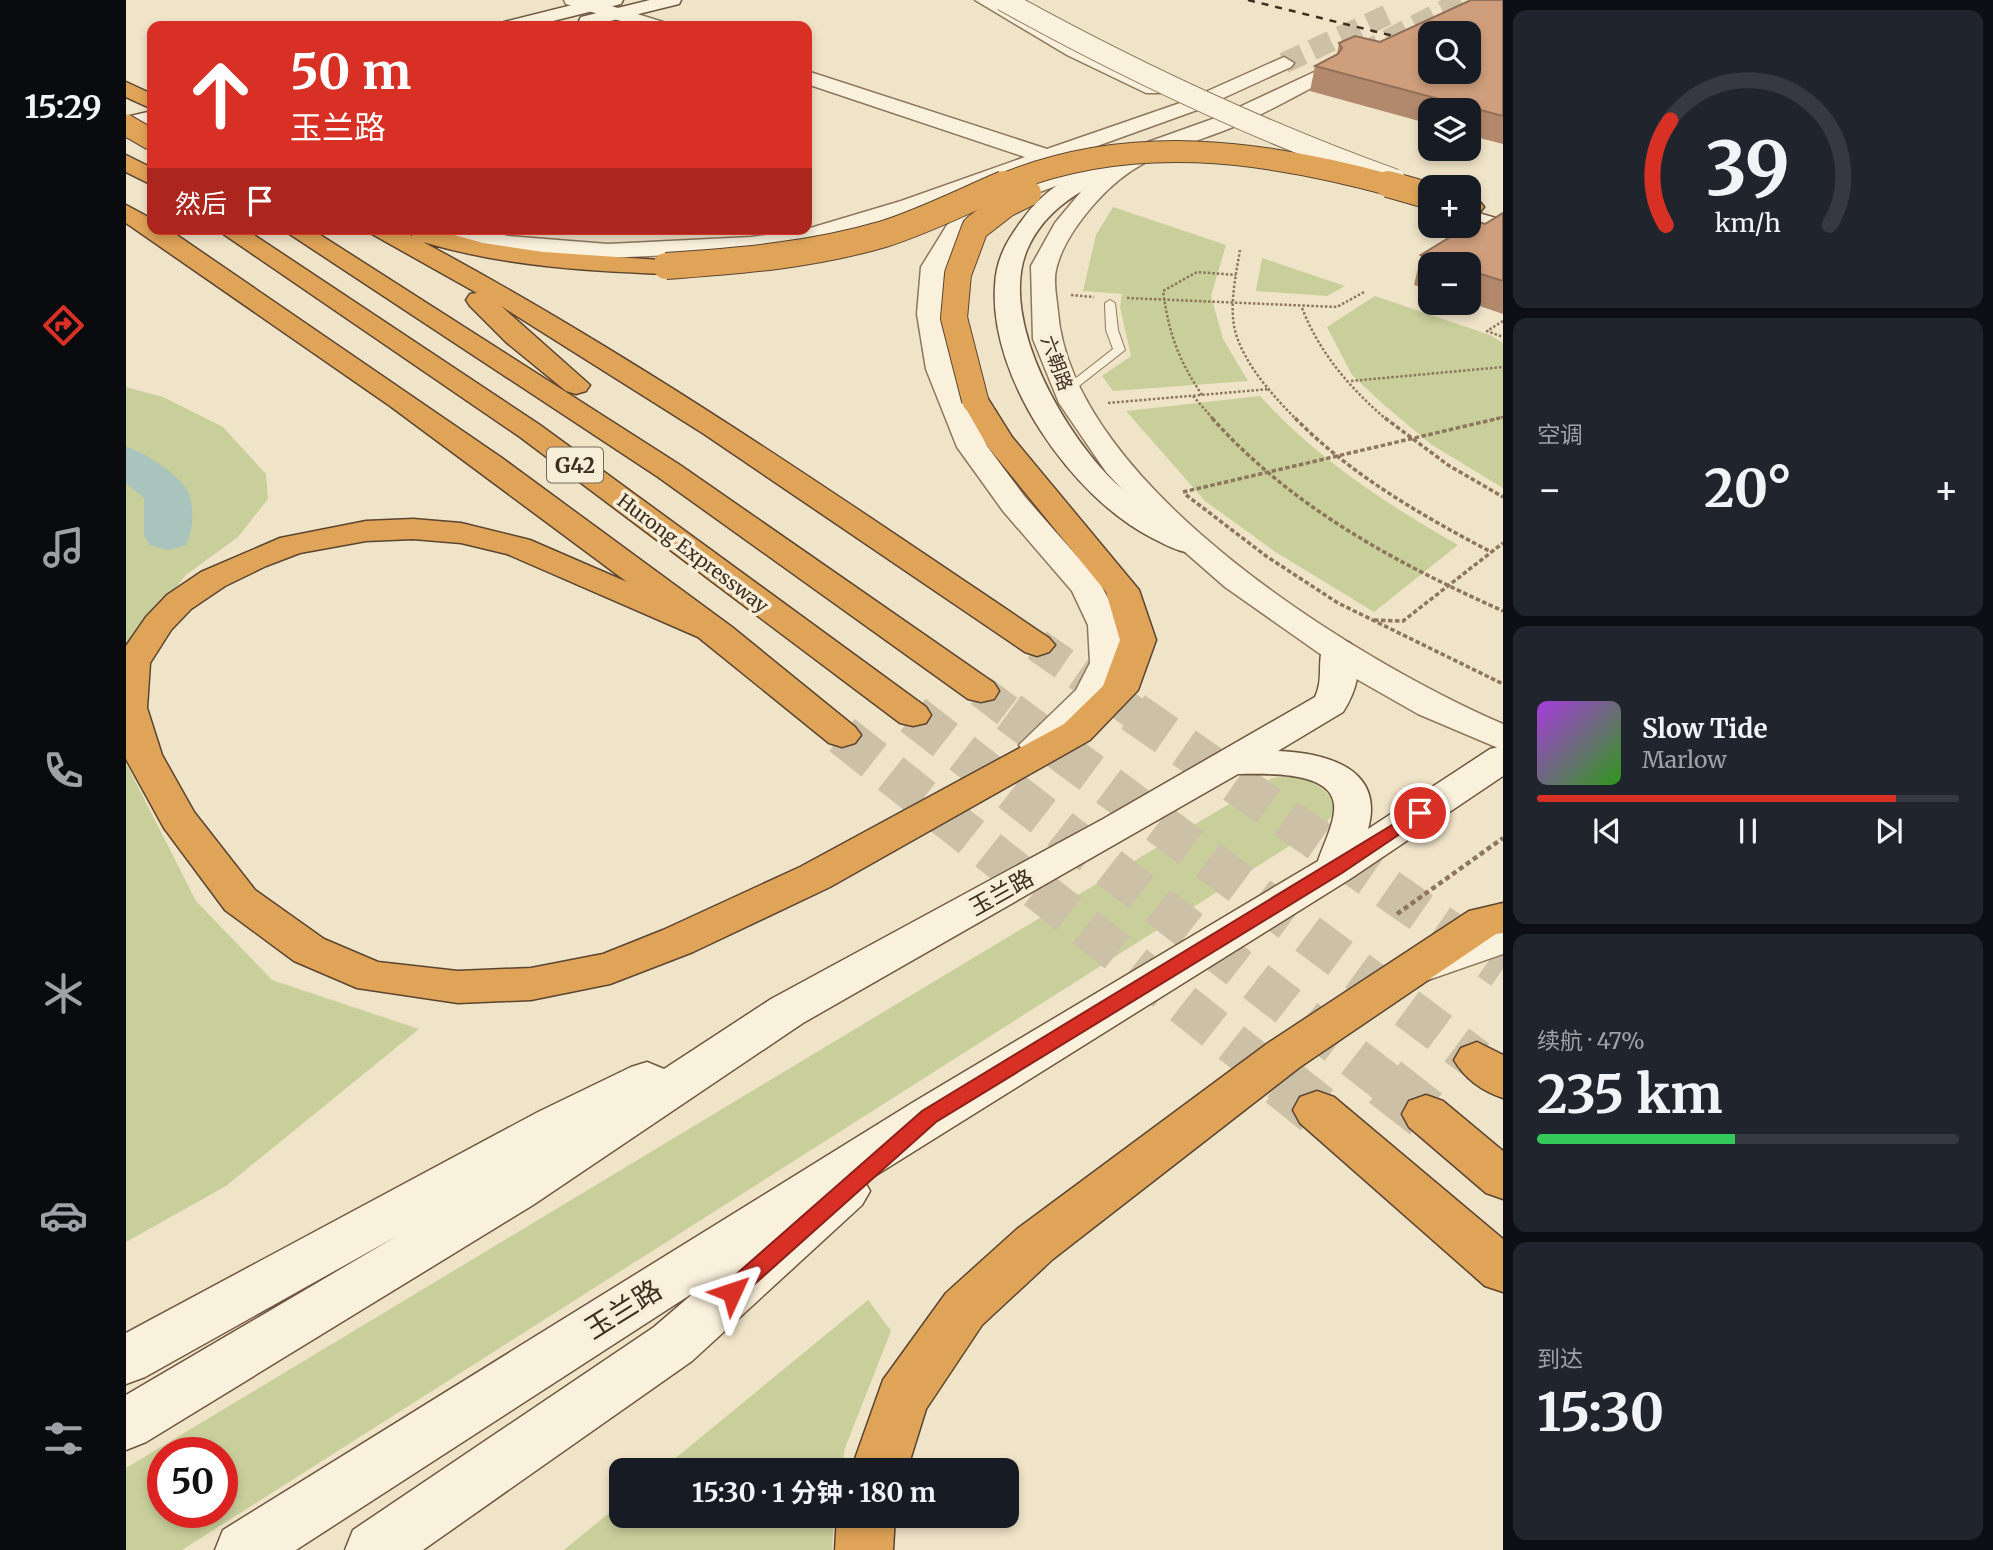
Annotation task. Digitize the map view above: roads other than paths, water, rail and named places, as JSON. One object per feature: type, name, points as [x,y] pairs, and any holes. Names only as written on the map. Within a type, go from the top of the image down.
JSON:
[{"type":"highway","points":[[126,88],[147,100]]},
{"type":"highway","points":[[126,124],[147,137]]},
{"type":"highway","points":[[430,235],[494,253],[589,264],[666,266],[780,256],[867,239],[916,223],[1023,175],[1071,161],[1164,150],[1238,152],[1290,160],[1418,191]]},
{"type":"highway","points":[[720,634],[519,547],[461,533],[413,529],[366,531],[292,545],[254,559],[213,579],[179,602],[158,624],[132,663],[129,708],[143,755],[178,819],[240,900],[309,950],[372,977],[458,987],[531,984],[610,968],[678,941],[815,877],[1077,732],[1119,690],[1138,640],[1122,590],[999,441],[975,400],[954,318],[958,274],[975,228],[1025,194],[1174,152],[1290,160]]},
{"type":"highway","points":[[1174,152],[1275,163],[1372,188]]},
{"type":"highway","points":[[1318,166],[1372,188]]},
{"type":"highway","points":[[126,212],[147,227]]},
{"type":"highway","points":[[159,235],[452,438],[720,634],[842,735]]},
{"type":"highway","name":"Hurong Expressway","points":[[237,235],[530,432],[913,716]]},
{"type":"highway","name":"G42","points":[[303,235],[669,471],[981,691]]},
{"type":"highway","points":[[392,235],[648,382],[1037,645]]},
{"type":"highway","points":[[438,259],[516,336],[589,396],[669,471]]},
{"type":"highway","points":[[883,1458],[902,1398],[964,1308],[1035,1244],[1284,1055],[1484,922],[1503,918]]},
{"type":"highway","points":[[1317,1110],[1503,1270]]},
{"type":"highway","points":[[1426,1114],[1503,1179]]},
{"type":"highway","points":[[1407,1188],[1503,1284]]},
{"type":"highway","points":[[864,1550],[865,1528]]},
{"type":"street","points":[[526,21],[582,3],[616,7],[672,0]]},
{"type":"street","points":[[984,0],[1074,51],[1224,123]]},
{"type":"street","points":[[1003,0],[1062,34],[1213,110],[1316,153],[1418,190]]},
{"type":"street","points":[[581,21],[616,7],[645,21]]},
{"type":"street","points":[[812,232],[864,221],[1189,106],[1284,63]]},
{"type":"street","name":"六朝路","points":[[1325,72],[1224,123],[1174,152],[1104,181],[1081,204],[1042,272],[1046,342],[1077,383],[1089,433],[1190,544],[1354,635],[1421,701],[1503,737]]},
{"type":"street","points":[[812,78],[1044,156]]},
{"type":"street","points":[[126,124],[147,118]]},
{"type":"street","points":[[126,139],[147,133]]},
{"type":"street","points":[[973,790],[1059,731],[1092,695],[1108,663],[1105,625],[1087,589],[1014,504],[972,447],[940,369],[930,314],[934,267],[956,230],[978,207],[996,198],[1174,152]]},
{"type":"street","points":[[1110,168],[1065,188],[1038,213],[1014,251],[1008,292],[1012,342],[1039,405],[1085,468],[1133,514],[1190,544]]},
{"type":"street","points":[[1372,188],[1418,202]]},
{"type":"street","points":[[1481,212],[1503,217]]},
{"type":"street","points":[[1481,216],[1503,228]]},
{"type":"street","points":[[472,235],[509,243],[608,251],[751,244],[795,235]]},
{"type":"street","name":"玉兰路","points":[[126,1424],[516,1191],[787,1011],[1117,828],[1330,704],[1340,683],[1354,635]]},
{"type":"street","name":"玉兰路","points":[[244,1550],[929,1116],[1336,869],[1503,758]]},
{"type":"street","points":[[1230,762],[1292,762],[1324,771],[1347,786],[1354,806],[1336,869]]},
{"type":"street","points":[[1407,972],[1503,938]]},
{"type":"street","points":[[126,1360],[555,1125],[787,1011]]},
{"type":"street","points":[[374,1550],[673,1344],[929,1116]]},
{"type":"lane","points":[[1077,383],[1119,350],[1112,330],[1110,303]]},
{"type":"waterway","points":[[126,460],[167,494],[168,536]]},
{"type":"tunnel","points":[[1360,54],[1464,0]]},
{"type":"tunnel","points":[[1284,63],[1387,15]]},
{"type":"tunnel","points":[[1037,645],[1136,714]]},
{"type":"tunnel","points":[[981,691],[1011,714]]},
{"type":"tunnel","points":[[1009,712],[1477,1060]]},
{"type":"tunnel","points":[[1133,712],[1503,969]]},
{"type":"tunnel","points":[[913,715],[1388,1084]]},
{"type":"tunnel","points":[[842,735],[1284,1084]]},
{"type":"tunnel","points":[[1282,1082],[1317,1110]]},
{"type":"tunnel","points":[[1385,1082],[1426,1114]]},
{"type":"railway","points":[[1248,0],[1418,42]]}]
